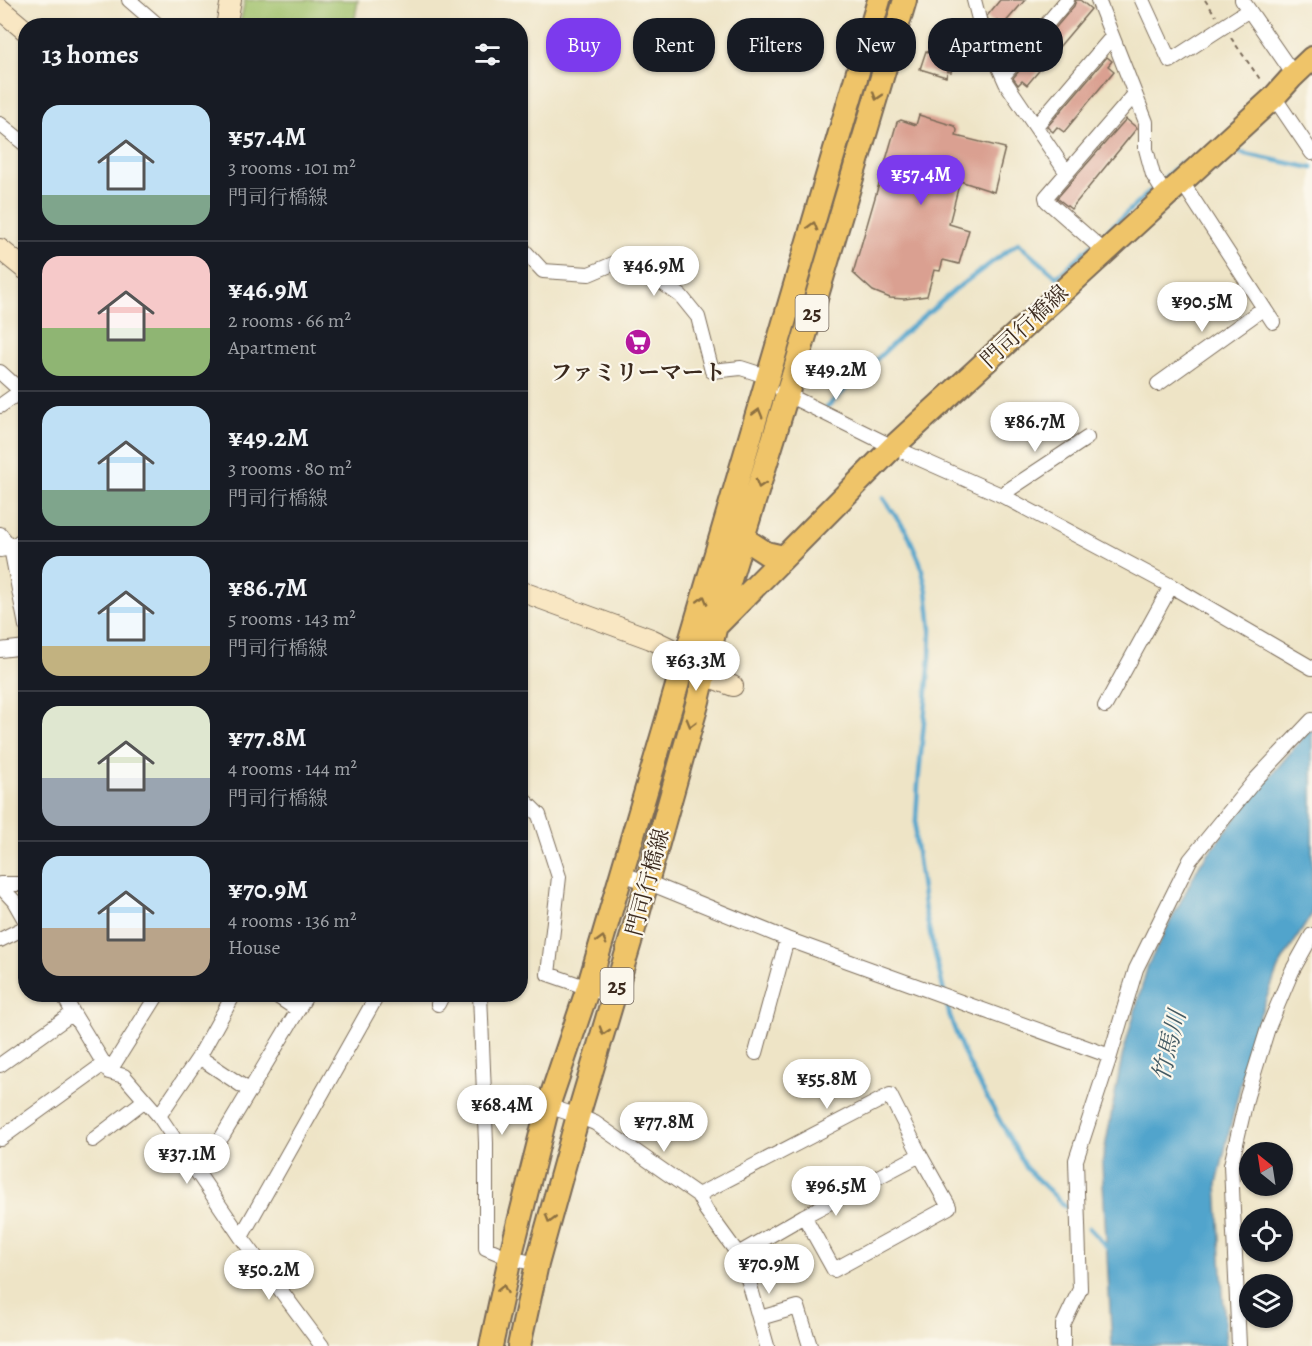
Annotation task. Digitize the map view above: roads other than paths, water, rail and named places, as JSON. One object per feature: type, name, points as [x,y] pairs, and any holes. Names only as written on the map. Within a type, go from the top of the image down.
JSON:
[{"type":"main road","name":"門司行橋線","points":[[491,1346],[510,1258],[548,1106],[588,988],[879,0]]},
{"type":"main road","name":"門司行橋線","points":[[519,1346],[537,1264],[647,882],[716,625],[905,0]]},
{"type":"main road","name":"門司行橋線","points":[[686,656],[1098,245],[1312,58]]},
{"type":"main road","points":[[743,538],[758,546],[765,553],[783,557]]},
{"type":"street","points":[[129,0],[150,18]]},
{"type":"street","points":[[228,18],[231,0]]},
{"type":"street","points":[[974,0],[981,27],[1006,83],[1067,173]]},
{"type":"street","points":[[1003,76],[1067,0]]},
{"type":"street","points":[[1098,0],[1146,122],[1146,149],[1166,186],[1273,322]]},
{"type":"street","points":[[1142,0],[1170,61],[1223,27],[1245,5],[1294,75]]},
{"type":"street","points":[[0,9],[18,24]]},
{"type":"street","points":[[1036,126],[1112,37]]},
{"type":"street","points":[[1271,93],[1312,153]]},
{"type":"street","points":[[1098,245],[1047,201],[1046,197],[1135,94]]},
{"type":"street","points":[[0,124],[18,139]]},
{"type":"street","points":[[0,249],[18,263]]},
{"type":"street","points":[[528,255],[543,271],[589,274],[627,258],[681,296],[698,316],[712,371],[741,368],[767,381],[787,395],[893,447],[1001,495],[1171,586],[1312,668]]},
{"type":"street","points":[[1158,384],[1264,308]]},
{"type":"street","points":[[0,372],[18,387]]},
{"type":"street","points":[[0,406],[18,396]]},
{"type":"street","points":[[1001,495],[1087,438]]},
{"type":"street","points":[[0,534],[18,597]]},
{"type":"street","points":[[5,550],[18,542]]},
{"type":"street","points":[[1105,706],[1171,586]]},
{"type":"street","points":[[528,594],[651,639],[686,656],[704,675],[733,686]]},
{"type":"street","points":[[0,650],[18,648]]},
{"type":"street","points":[[1063,1346],[1063,1324],[1080,1289],[1076,1160],[1136,969],[1190,860],[1256,778],[1312,720]]},
{"type":"street","points":[[528,805],[539,815],[559,877],[548,974],[614,997]]},
{"type":"street","points":[[621,874],[647,882],[787,939],[1110,1056]]},
{"type":"street","points":[[0,885],[18,884]]},
{"type":"street","points":[[0,885],[18,909]]},
{"type":"street","points":[[0,940],[18,929]]},
{"type":"street","points":[[1239,1346],[1231,1165],[1247,1096],[1268,1028],[1292,971],[1312,935]]},
{"type":"street","points":[[756,1053],[787,939]]},
{"type":"street","points":[[67,1002],[107,1068],[124,1076],[159,1116],[241,1237],[322,1346]]},
{"type":"street","points":[[0,1139],[107,1068],[152,1002]]},
{"type":"street","points":[[159,1116],[199,1057],[230,1002]]},
{"type":"street","points":[[286,1002],[298,1010]]},
{"type":"street","points":[[222,1137],[302,1002]]},
{"type":"street","points":[[241,1237],[373,1002]]},
{"type":"street","points":[[480,1002],[486,1143],[486,1248],[510,1258],[537,1264]]},
{"type":"street","points":[[0,1065],[73,1013]]},
{"type":"street","points":[[199,1057],[250,1091]]},
{"type":"street","points":[[698,1195],[890,1095],[949,1207],[834,1270],[804,1216]]},
{"type":"street","points":[[93,1140],[145,1100]]},
{"type":"street","points":[[548,1106],[594,1123],[698,1195],[738,1254],[749,1282],[767,1346]]},
{"type":"street","points":[[738,1254],[804,1216],[920,1155]]},
{"type":"street","points":[[760,1318],[798,1307],[810,1346]]},
{"type":"water","name":"竹馬川","points":[[1312,727],[1312,914],[1278,968],[1251,1039],[1217,1184],[1226,1346],[1112,1346],[1102,1164],[1122,1057],[1148,965],[1200,864]]},
{"type":"waterway","points":[[1236,152],[1312,168]]},
{"type":"waterway","points":[[827,407],[903,334],[957,288],[1018,243],[1057,277],[1181,163]]},
{"type":"waterway","points":[[883,498],[907,532],[920,562],[927,591],[931,629],[930,658],[915,837],[925,912],[950,1017],[976,1078],[1027,1169],[1066,1207]]},
{"type":"waterway","points":[[1089,1228],[1110,1250]]},
{"type":"place","name":"ファミリーマート","points":[[638,342]]}]
